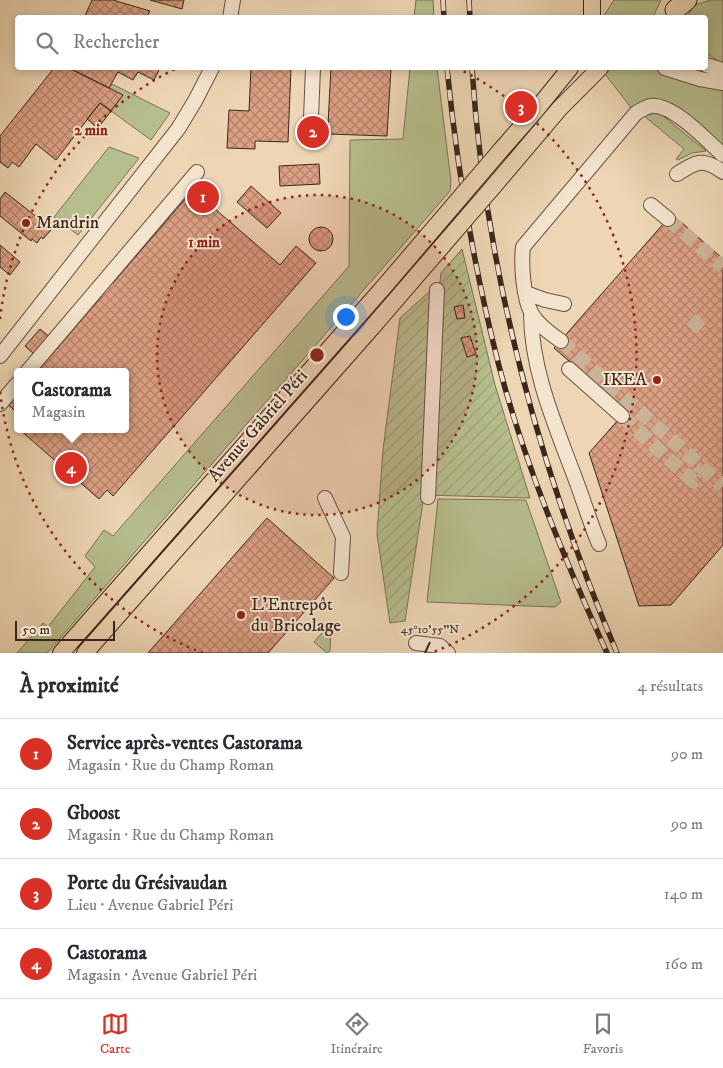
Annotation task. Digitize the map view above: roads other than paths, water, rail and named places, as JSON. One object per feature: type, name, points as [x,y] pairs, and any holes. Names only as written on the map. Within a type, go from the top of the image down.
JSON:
[{"type":"main road","points":[[592,0],[592,15]]},
{"type":"main road","name":"Avenue Gabriel Péri","points":[[61,653],[382,289],[568,70]]},
{"type":"main road","name":"Avenue Gabriel Péri","points":[[85,653],[375,324],[560,108],[598,70]]},
{"type":"street","points":[[230,15],[233,0]]},
{"type":"street","points":[[708,66],[723,70]]},
{"type":"street","points":[[0,356],[178,129],[195,102],[211,70]]},
{"type":"street","points":[[311,118],[313,70]]},
{"type":"street","points":[[671,70],[723,84]]},
{"type":"street","points":[[599,544],[546,395],[531,333],[531,313],[521,262],[523,247],[636,113],[650,106],[662,107],[675,113],[723,155]]},
{"type":"street","points":[[677,174],[692,165],[701,163],[712,164],[723,172]]},
{"type":"street","points":[[30,368],[197,172]]},
{"type":"street","points":[[651,205],[668,219]]},
{"type":"street","points":[[428,497],[437,290]]},
{"type":"street","points":[[526,293],[544,300],[564,304]]},
{"type":"street","points":[[531,313],[549,333],[561,341]]},
{"type":"street","points":[[569,369],[622,416]]},
{"type":"street","points":[[0,404],[14,388]]},
{"type":"street","points":[[325,498],[343,537],[340,573]]},
{"type":"street","points":[[416,643],[440,646],[448,653]]},
{"type":"tunnel","points":[[668,219],[723,267]]},
{"type":"tunnel","points":[[691,319],[705,332]]},
{"type":"tunnel","points":[[561,341],[723,486]]},
{"type":"tunnel","points":[[622,416],[693,481],[704,469]]},
{"type":"railway","points":[[443,0],[444,15]]},
{"type":"railway","points":[[469,0],[470,15]]},
{"type":"railway","points":[[447,70],[467,218],[490,329],[509,403],[547,512],[607,653]]},
{"type":"railway","points":[[472,70],[489,218],[503,293],[520,366],[540,439],[563,511],[617,653]]},
{"type":"place","name":"Porte du Grésivaudan","points":[[521,107]]},
{"type":"place","name":"Gboost","points":[[313,132]]},
{"type":"place","name":"Service après-ventes Castorama","points":[[203,197]]},
{"type":"place","name":"Mandrin","points":[[26,223]]},
{"type":"place","name":"IKEA","points":[[657,380]]},
{"type":"place","name":"Castorama","points":[[71,468]]},
{"type":"place","name":"L'Entrepôt du Bricolage","points":[[241,615]]}]
